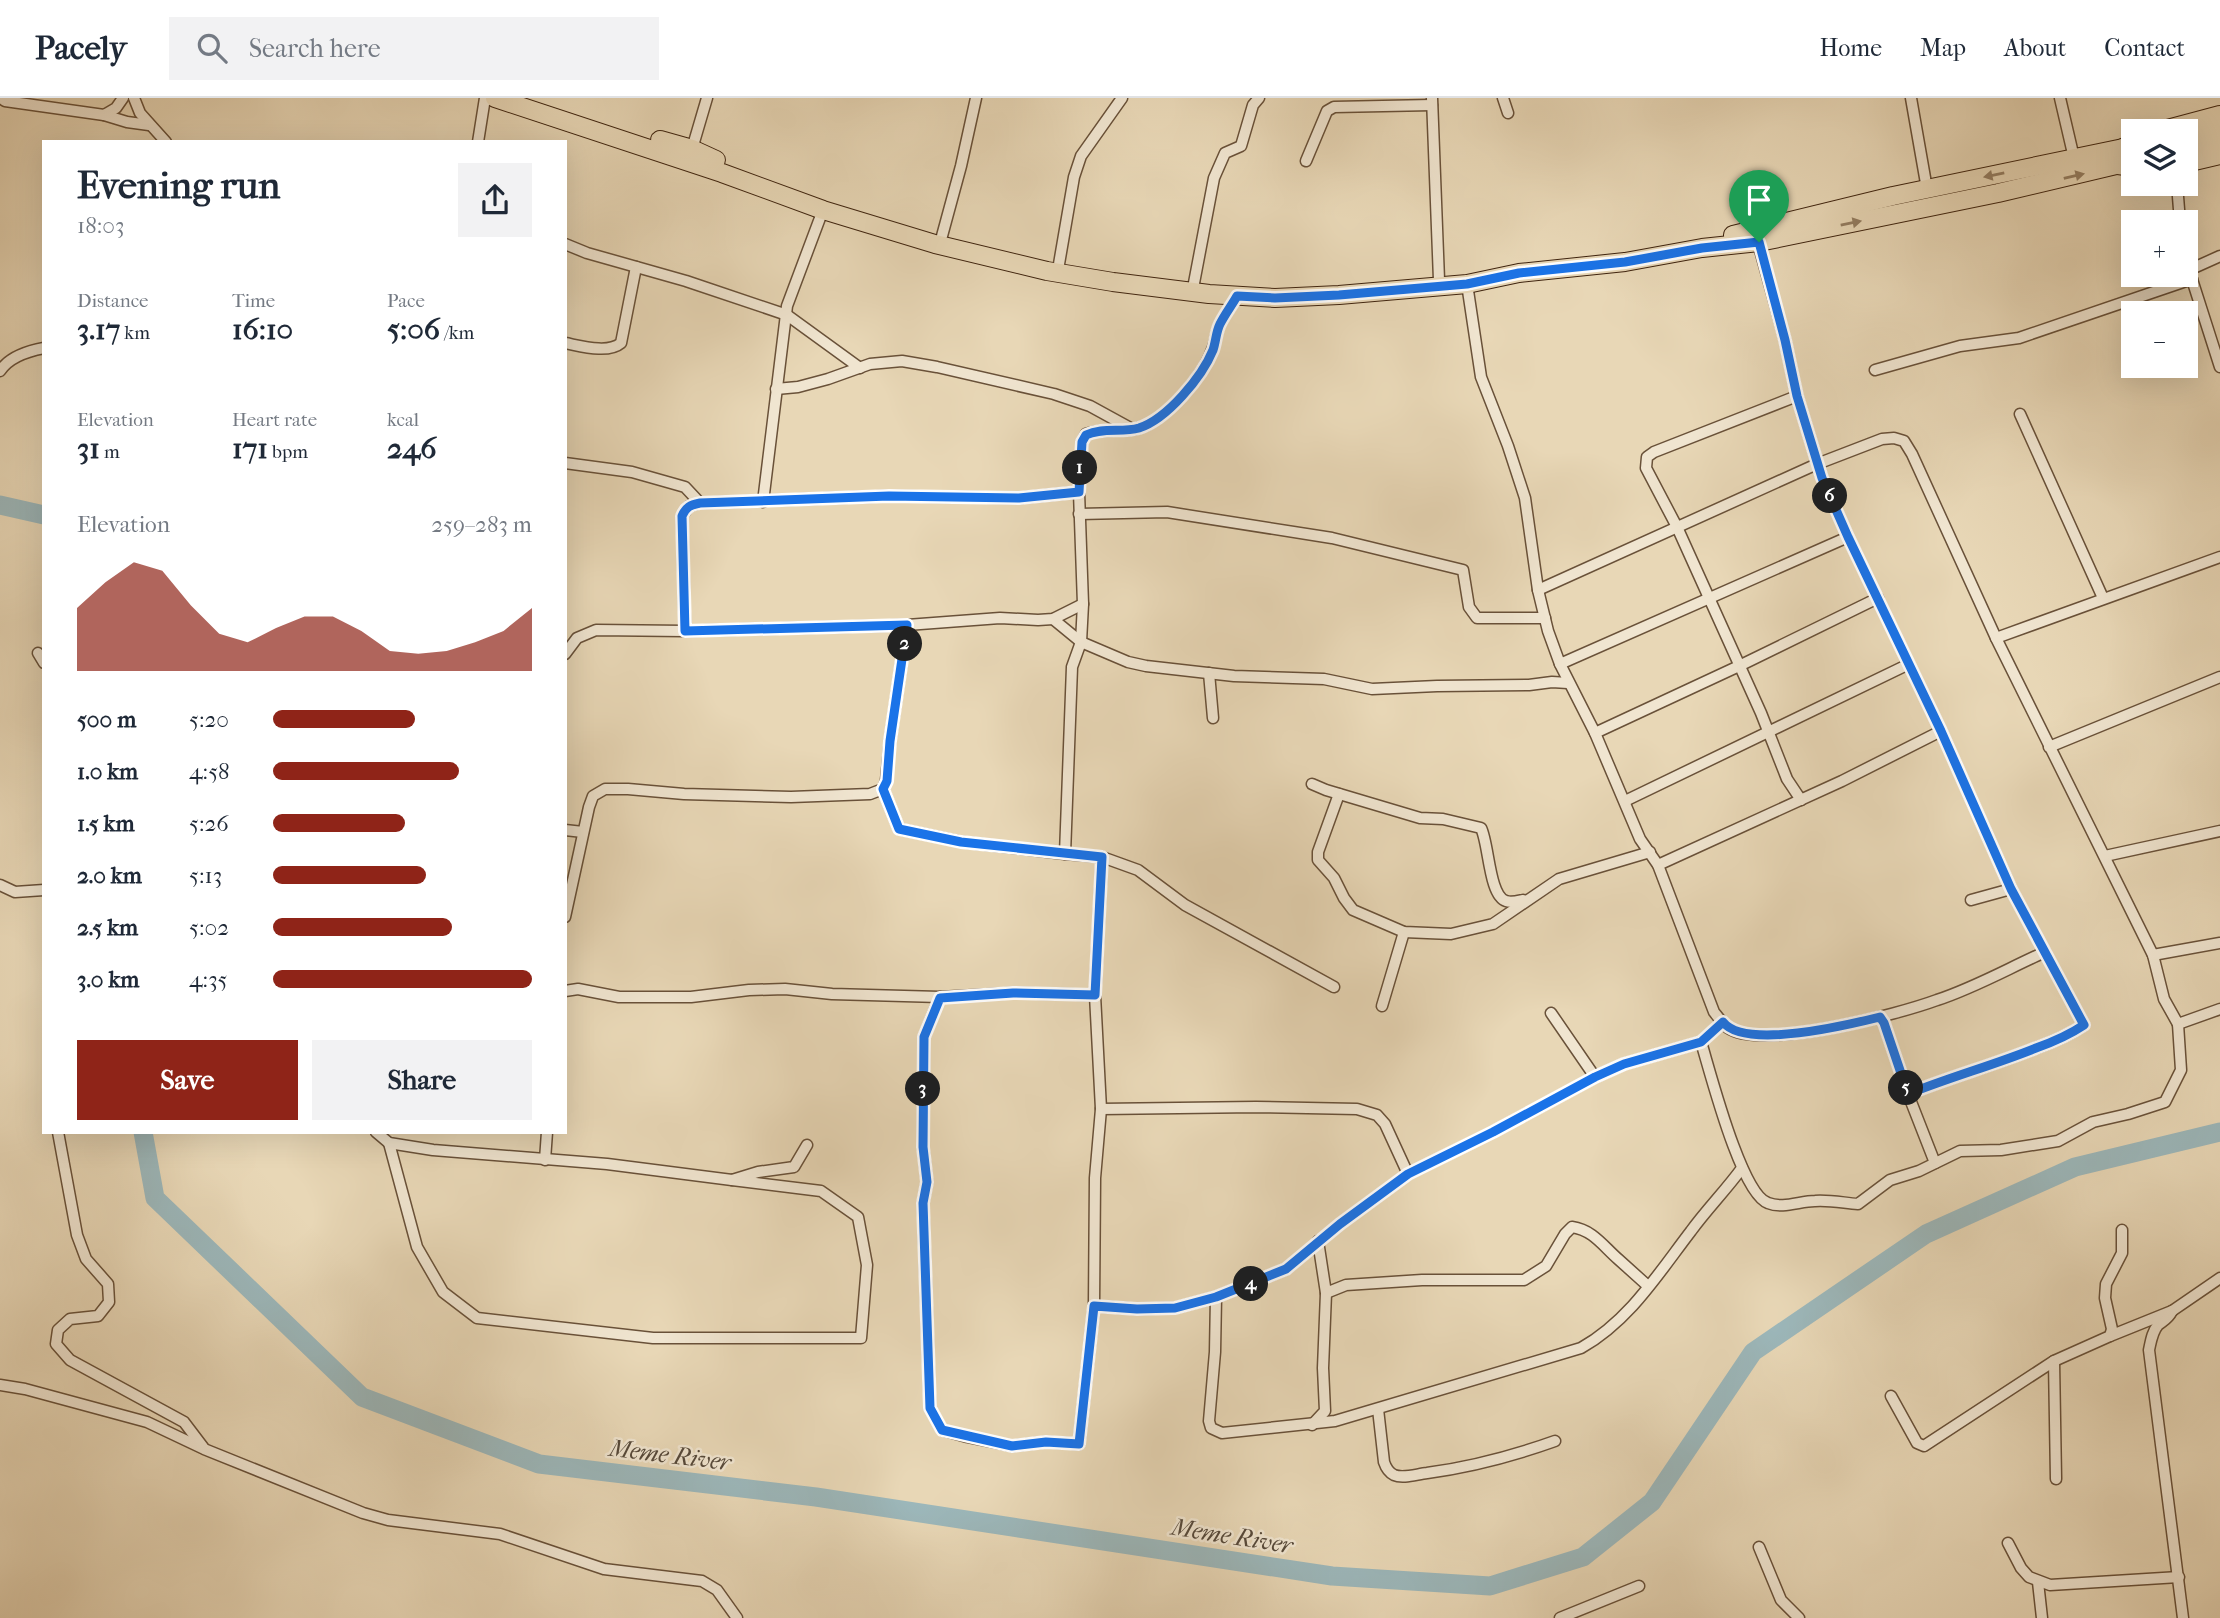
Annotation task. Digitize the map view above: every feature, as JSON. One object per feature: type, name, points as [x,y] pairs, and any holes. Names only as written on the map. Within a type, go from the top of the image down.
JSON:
[{"type":"main road","points":[[495,98],[710,169],[823,210],[935,244],[1046,271],[1114,282],[1275,298],[1467,284],[1519,273],[1625,262],[1755,236],[1927,189],[2074,158],[2121,155]]},
{"type":"main road","points":[[526,98],[692,149],[722,163],[824,199],[943,236],[1059,264],[1194,284],[1277,291],[1334,291],[1439,279],[1622,257],[1755,236],[1998,193],[2121,157]]},
{"type":"main road","points":[[2198,121],[2220,115]]},
{"type":"main road","points":[[2198,133],[2220,128]]},
{"type":"main road","points":[[2198,147],[2220,142]]},
{"type":"main road","points":[[2198,160],[2220,155]]},
{"type":"street","points":[[1,98],[5,101],[104,115],[149,125]]},
{"type":"street","points":[[104,115],[116,108],[123,98]]},
{"type":"street","points":[[134,98],[140,113],[164,140]]},
{"type":"street","points":[[478,140],[485,98]]},
{"type":"street","points":[[692,149],[707,98]]},
{"type":"street","points":[[943,236],[976,98]]},
{"type":"street","points":[[1059,264],[1074,177],[1081,156],[1122,98]]},
{"type":"street","points":[[1194,284],[1214,178],[1225,153],[1241,146],[1253,105],[1259,98]]},
{"type":"street","points":[[1503,98],[1508,113]]},
{"type":"street","points":[[1911,98],[1927,189]]},
{"type":"street","points":[[2060,98],[2074,158]]},
{"type":"street","points":[[1306,162],[1327,111],[1334,107],[1432,101],[1439,279]]},
{"type":"street","points":[[762,502],[790,295],[823,210]]},
{"type":"street","points":[[1755,236],[1817,464],[1848,537],[1941,731],[2011,889],[2084,1025],[2071,1034],[1988,1068],[1945,1079],[1908,1094]]},
{"type":"street","points":[[567,245],[788,315],[860,368]]},
{"type":"street","points":[[2198,270],[2220,256]]},
{"type":"street","points":[[567,344],[615,348],[621,343],[636,267]]},
{"type":"street","points":[[1467,284],[1481,377],[1525,498],[1538,590],[1560,664],[1595,733],[1640,839],[1658,865],[1714,1012],[1727,1028],[1748,1035],[1768,1036],[1824,1029],[1880,1017],[1938,1000],[2045,952]]},
{"type":"street","points":[[1875,370],[1960,346],[2019,338],[2156,287]]},
{"type":"street","points":[[2195,287],[2220,367]]},
{"type":"street","points":[[1065,854],[1073,667],[1081,642],[1083,604],[1079,514],[1082,442],[1086,435],[1094,431],[1133,429],[1153,422],[1172,407],[1212,352],[1219,327],[1237,296]]},
{"type":"street","points":[[0,371],[13,359],[31,350],[42,348]]},
{"type":"street","points":[[776,389],[798,387],[870,364],[902,361],[937,366],[1054,394],[1090,406],[1133,429]]},
{"type":"street","points":[[1797,396],[1654,452],[1647,457],[1646,468],[1677,527],[1787,779],[1801,800]]},
{"type":"street","points":[[2020,414],[2103,598]]},
{"type":"street","points":[[1538,590],[1817,464],[1882,439],[1895,438],[1904,441],[1996,638],[2153,955],[2165,999],[2178,1024],[2180,1070],[2165,1102],[2093,1122],[2058,1141],[2001,1150],[1960,1151],[1890,1180],[1858,1204],[1815,1200],[1779,1205],[1759,1199],[1742,1168],[1728,1132],[1701,1042]]},
{"type":"street","points":[[567,463],[632,472],[664,481],[685,488],[700,503]]},
{"type":"street","points":[[685,631],[682,516],[689,506],[700,503],[889,496],[1019,498],[1079,492]]},
{"type":"street","points":[[1079,514],[1167,512],[1332,538],[1463,570],[1469,607],[1477,618],[1545,618]]},
{"type":"street","points":[[1560,664],[1848,537]]},
{"type":"street","points":[[1996,638],[2220,556]]},
{"type":"street","points":[[1595,733],[1878,598]]},
{"type":"street","points":[[567,651],[577,638],[596,630],[685,631],[907,625],[1000,618],[1054,619],[1083,604]]},
{"type":"street","points":[[1054,619],[1081,642],[1128,662],[1146,666],[1234,676],[1324,679],[1372,690],[1568,683]]},
{"type":"street","points":[[567,908],[593,796],[605,789],[790,797],[870,794],[883,789],[887,781],[890,741],[907,625]]},
{"type":"street","points":[[1625,801],[1909,664]]},
{"type":"street","points":[[1209,673],[1213,718]]},
{"type":"street","points":[[2049,747],[2220,677]]},
{"type":"street","points":[[1658,865],[1801,800],[1941,731]]},
{"type":"street","points":[[1312,783],[1339,794],[1420,818],[1443,819],[1481,828],[1494,888],[1506,901],[1526,900]]},
{"type":"street","points":[[883,789],[899,829],[961,842],[1102,857],[1138,870],[1185,905],[1334,987]]},
{"type":"street","points":[[1339,794],[1318,852],[1318,860],[1334,878],[1353,910],[1404,932],[1451,934],[1493,924],[1559,878],[1650,852]]},
{"type":"street","points":[[567,830],[583,832]]},
{"type":"street","points":[[2105,856],[2220,831]]},
{"type":"street","points":[[940,998],[924,1037],[923,1147],[927,1182],[923,1203],[930,1408],[942,1430],[1012,1446],[1046,1442],[1079,1444],[1094,1306],[1095,1178],[1101,1109],[1095,995],[1102,857]]},
{"type":"street","points":[[0,885],[15,891],[42,890]]},
{"type":"street","points":[[1971,900],[2011,889]]},
{"type":"street","points":[[1382,1006],[1404,932]]},
{"type":"street","points":[[2153,955],[2220,943]]},
{"type":"street","points":[[567,991],[578,989],[619,998],[691,997],[785,989],[832,994],[940,998],[1013,993],[1095,995]]},
{"type":"street","points":[[2178,1024],[2220,1009]]},
{"type":"street","points":[[1551,1013],[1595,1077]]},
{"type":"street","points":[[1880,1017],[1935,1163]]},
{"type":"street","points":[[1094,1306],[1175,1308],[1216,1297],[1286,1269],[1318,1241],[1408,1174],[1595,1077],[1624,1064],[1701,1042],[1723,1022]]},
{"type":"street","points":[[1101,1109],[1357,1109],[1377,1115],[1385,1124],[1408,1174]]},
{"type":"street","points":[[58,1134],[77,1235],[86,1259],[108,1284],[109,1303],[98,1316],[69,1319],[58,1330],[56,1344],[70,1360],[184,1422],[204,1450]]},
{"type":"street","points":[[378,1134],[389,1143],[433,1150],[607,1164],[821,1191],[859,1217],[867,1265],[861,1338],[653,1338],[477,1318],[443,1292],[417,1247],[389,1143]]},
{"type":"street","points":[[545,1160],[547,1134]]},
{"type":"street","points":[[732,1180],[758,1172],[794,1167],[807,1145]]},
{"type":"street","points":[[1216,1297],[1215,1352],[1209,1421],[1212,1428],[1222,1433],[1335,1421],[1581,1348],[1600,1338],[1624,1317],[1663,1271],[1691,1230],[1742,1168]]},
{"type":"street","points":[[1326,1293],[1346,1285],[1422,1280],[1524,1280],[1546,1266],[1572,1227],[1582,1228],[1600,1240],[1648,1286]]},
{"type":"street","points":[[2110,1336],[2112,1329],[2105,1298],[2106,1284],[2122,1253],[2122,1230]]},
{"type":"street","points":[[1318,1241],[1326,1293],[1325,1411],[1335,1421]]},
{"type":"street","points":[[1891,1396],[1917,1443],[1924,1446],[2054,1361],[2172,1311],[2220,1278]]},
{"type":"street","points":[[2172,1311],[2168,1318],[2157,1326],[2150,1350],[2183,1618]]},
{"type":"street","points":[[2054,1361],[2056,1479]]},
{"type":"street","points":[[0,1385],[147,1422],[204,1450],[363,1513],[388,1520],[500,1534],[604,1569],[702,1581],[717,1590],[737,1618]]},
{"type":"street","points":[[1378,1409],[1384,1462],[1386,1469],[1392,1474],[1409,1475],[1461,1468],[1509,1457],[1555,1441]]},
{"type":"street","points":[[1312,1425],[1325,1411]]},
{"type":"street","points":[[2008,1543],[2029,1577],[2050,1585],[2179,1577]]},
{"type":"street","points":[[1759,1547],[1781,1600],[1799,1618]]},
{"type":"street","points":[[2038,1581],[2042,1618]]},
{"type":"street","points":[[1560,1618],[1639,1586]]},
{"type":"waterway","name":"Meme River","points":[[0,505],[42,515]]},
{"type":"waterway","name":"Meme River","points":[[143,1134],[155,1198],[362,1397],[539,1464],[816,1497],[1332,1576],[1490,1586],[1583,1557],[1652,1502],[1753,1352],[1926,1234],[2075,1167],[2220,1132]]},
{"type":"route","points":[[1759,242],[1797,396],[1822,478],[1941,731],[2011,889],[2084,1025],[2071,1034],[1988,1068],[1945,1079],[1908,1094],[1880,1017],[1824,1029],[1768,1036],[1735,1031],[1727,1028],[1723,1022],[1701,1042],[1624,1064],[1595,1077],[1408,1174],[1340,1224],[1286,1269],[1216,1297],[1175,1308],[1094,1306],[1079,1444],[1046,1442],[1012,1446],[942,1430],[930,1408],[923,1203],[927,1182],[923,1147],[924,1037],[940,998],[1013,993],[1095,995],[1102,857],[961,842],[899,829],[883,789],[887,781],[890,741],[907,625],[685,631],[682,516],[685,510],[700,503],[889,496],[1019,498],[1079,492],[1082,442],[1086,435],[1094,431],[1141,428],[1172,407],[1196,378],[1212,352],[1219,327],[1237,296],[1275,298],[1339,295],[1467,284],[1519,273],[1625,262],[1702,248],[1759,242]]}]
